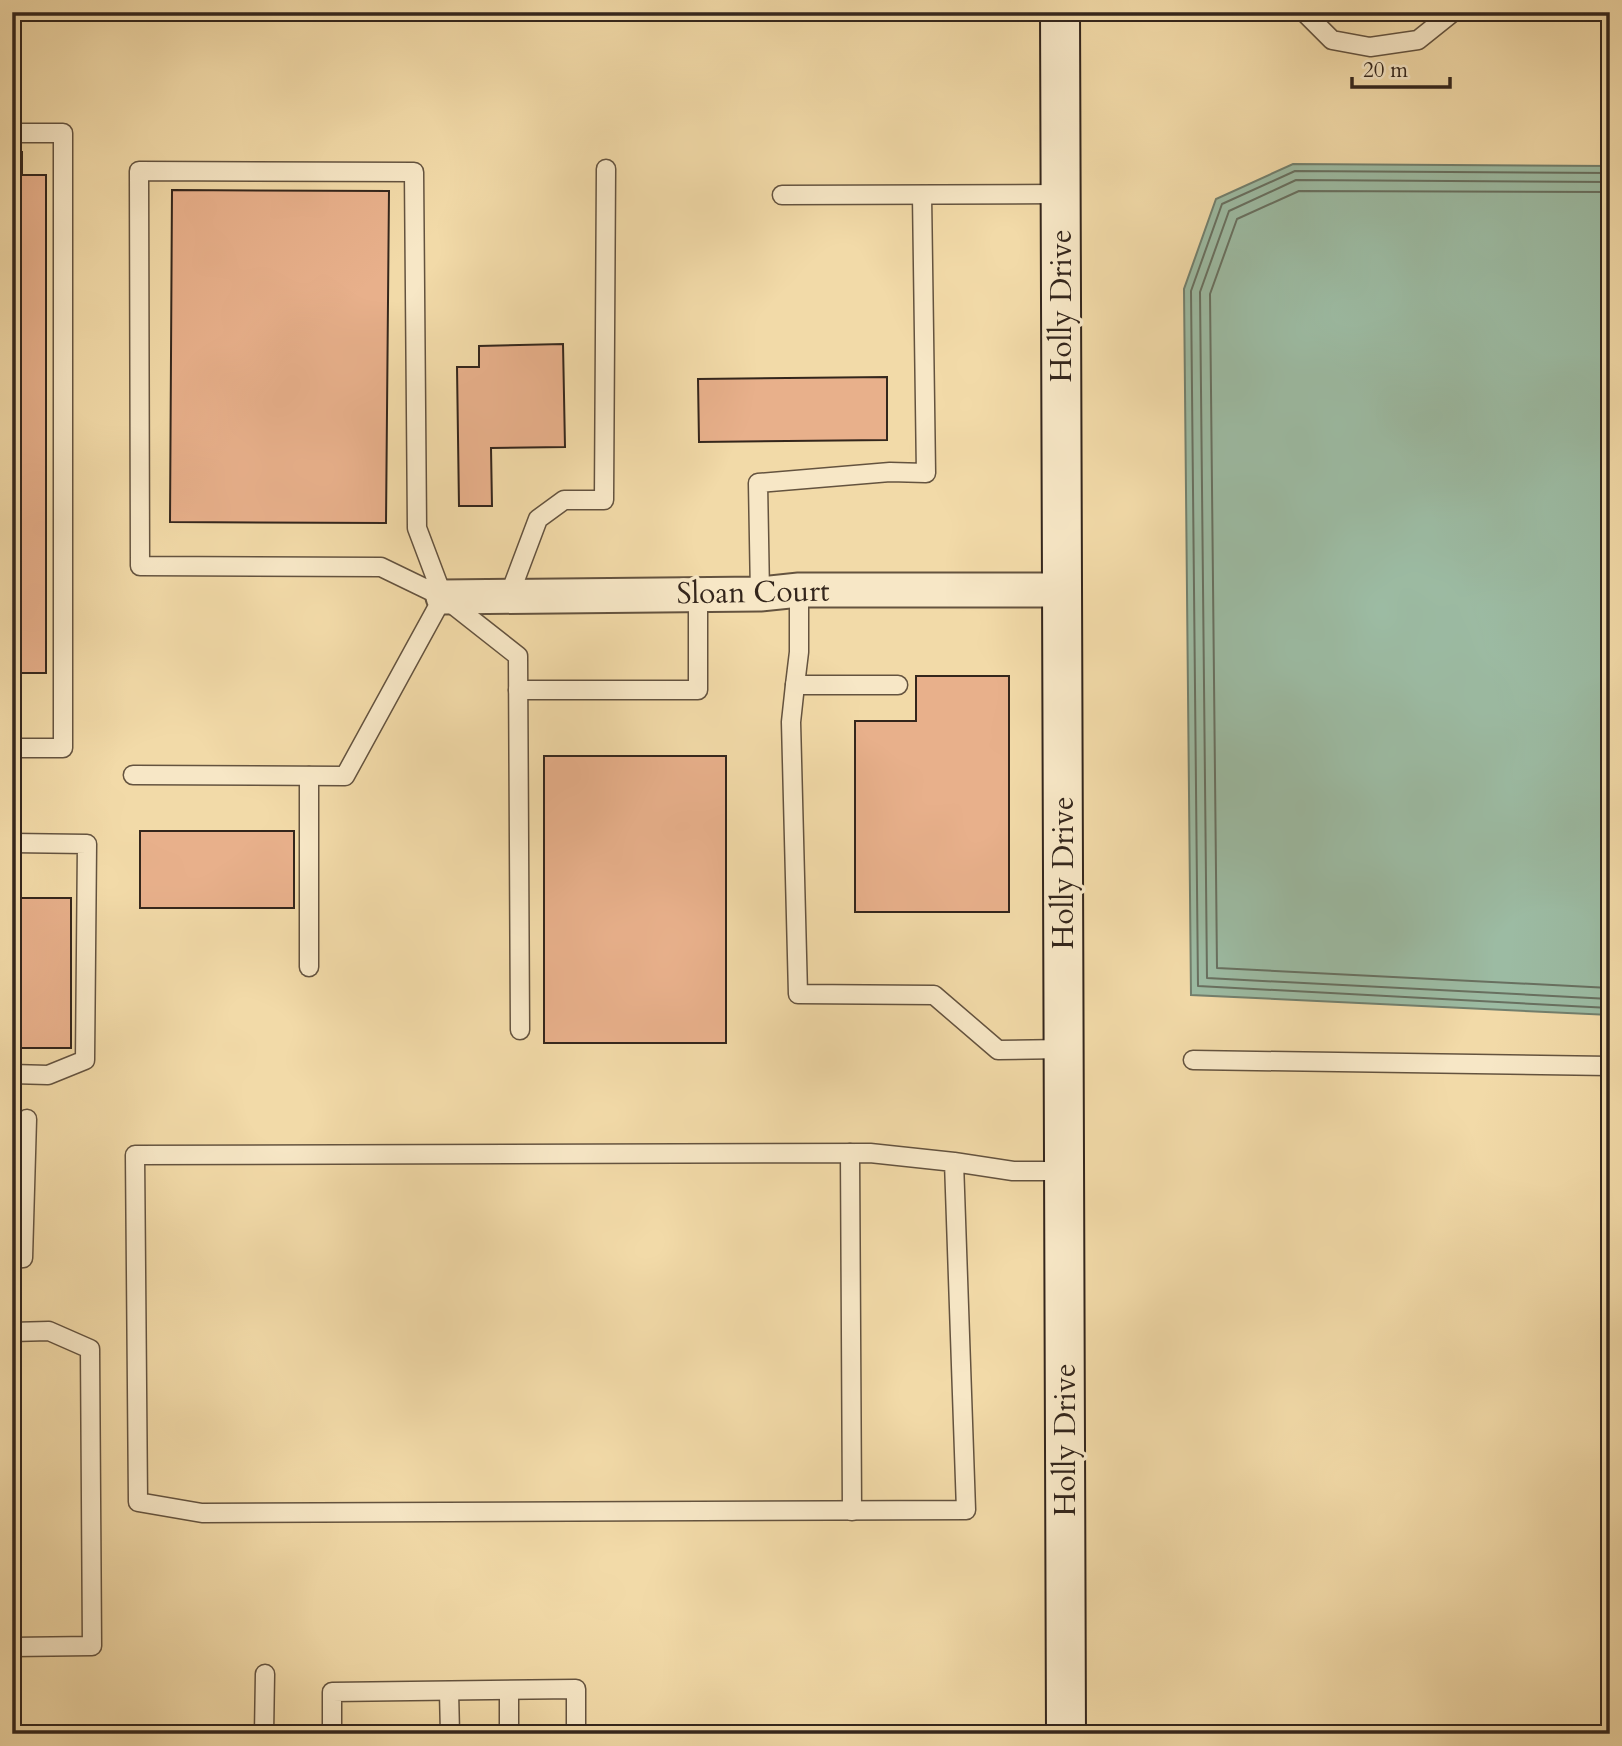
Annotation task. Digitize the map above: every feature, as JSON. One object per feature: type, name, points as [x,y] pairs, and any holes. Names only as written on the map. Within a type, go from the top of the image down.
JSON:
[{"type":"street","name":"Holly Drive","points":[[1060,12],[1066,1734]]},
{"type":"street","name":"Sloan Court","points":[[443,597],[760,594],[799,590],[1062,590]]},
{"type":"lane","points":[[1304,12],[1332,40],[1370,47],[1418,40],[1453,12]]},
{"type":"lane","points":[[12,133],[63,133],[63,748],[12,748]]},
{"type":"lane","points":[[509,596],[538,519],[564,500],[604,500],[606,169]]},
{"type":"lane","points":[[133,775],[345,776],[443,597],[417,528],[414,172],[139,171],[140,566],[381,567],[443,597],[518,656],[520,1030]]},
{"type":"lane","points":[[782,195],[1061,194]]},
{"type":"lane","points":[[760,594],[758,483],[890,472],[926,473],[922,195]]},
{"type":"lane","points":[[799,590],[799,652],[791,723],[798,994],[934,995],[998,1049],[1064,1049]]},
{"type":"lane","points":[[518,690],[698,690],[698,594]]},
{"type":"lane","points":[[794,685],[898,685]]},
{"type":"lane","points":[[309,776],[309,967]]},
{"type":"lane","points":[[12,843],[87,844],[85,1060],[48,1074],[12,1074]]},
{"type":"lane","points":[[1193,1060],[1610,1066]]},
{"type":"lane","points":[[12,1259],[23,1258],[27,1119]]},
{"type":"lane","points":[[954,1162],[966,1510],[202,1513],[138,1502],[135,1155],[850,1153],[954,1162],[1013,1171],[1064,1171]]},
{"type":"lane","points":[[850,1153],[852,1511]]},
{"type":"lane","points":[[12,1332],[50,1331],[90,1349],[92,1646],[12,1647]]},
{"type":"lane","points":[[264,1734],[265,1674]]},
{"type":"lane","points":[[332,1734],[332,1692],[576,1689],[576,1734]]},
{"type":"lane","points":[[509,1690],[509,1734]]},
{"type":"lane","points":[[449,1691],[450,1734]]},
{"type":"water","points":[[1293,164],[1610,166],[1610,1015],[1191,995],[1184,289],[1216,199]]},
{"type":"building","points":[[12,152],[22,152],[22,175],[46,175],[46,673],[12,673]]},
{"type":"building","points":[[172,190],[389,191],[386,523],[170,522]]},
{"type":"building","points":[[563,344],[565,447],[491,448],[492,506],[459,506],[457,367],[479,367],[479,346]]},
{"type":"building","points":[[887,377],[887,440],[699,442],[698,379]]},
{"type":"building","points":[[916,676],[1009,676],[1009,912],[855,912],[855,721],[916,721]]},
{"type":"building","points":[[544,756],[726,756],[726,1043],[544,1043]]},
{"type":"building","points":[[140,831],[294,831],[294,908],[140,908]]},
{"type":"building","points":[[12,898],[71,898],[71,1048],[12,1048]]}]
